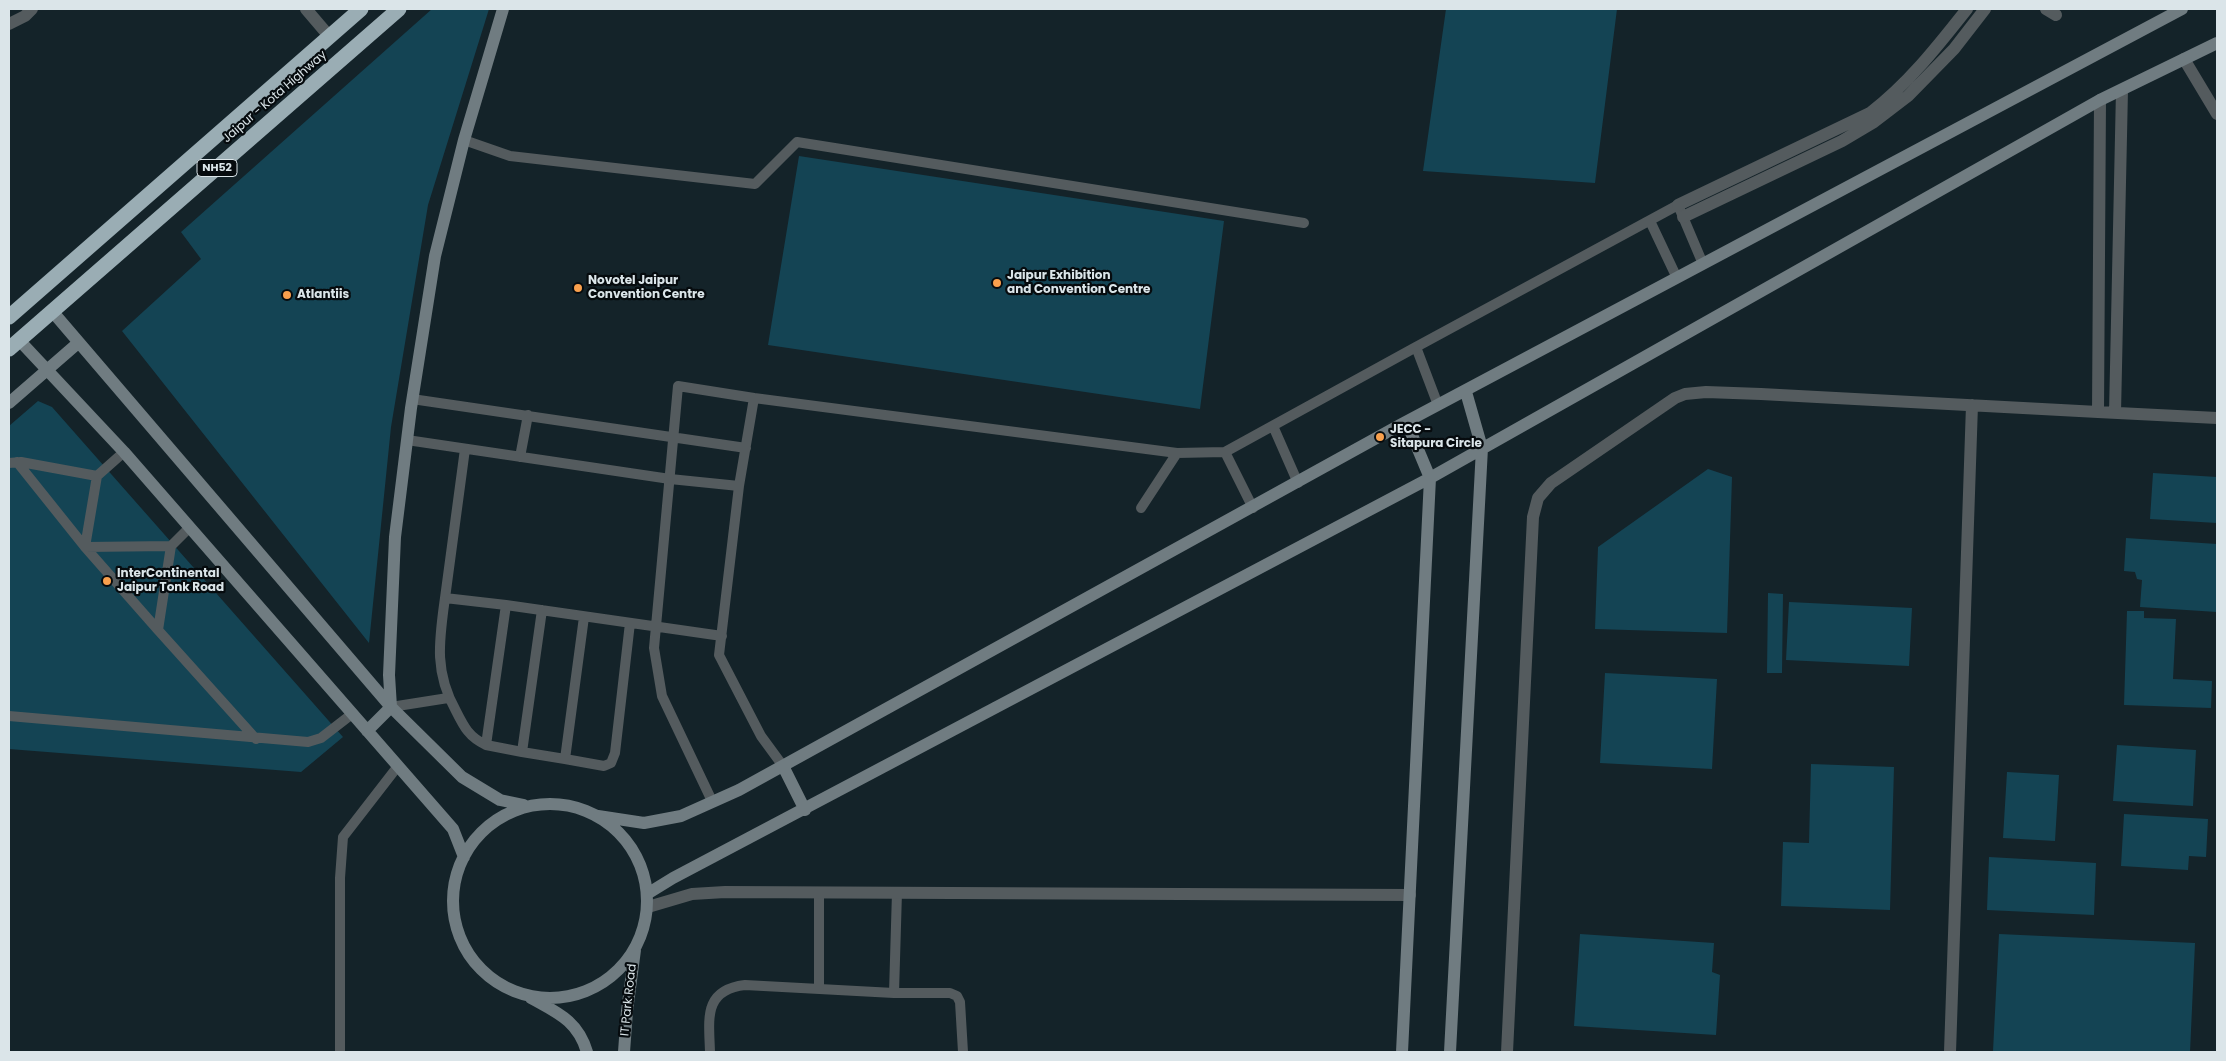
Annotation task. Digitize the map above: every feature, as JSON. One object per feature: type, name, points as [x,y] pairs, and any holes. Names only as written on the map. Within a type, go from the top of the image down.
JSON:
[{"type":"highway","name":"Jaipur - Kota Highway","points":[[9,317],[361,9]]},
{"type":"highway","name":"Jaipur - Kota Highway","points":[[14,345],[399,9]]},
{"type":"street","points":[[9,24],[25,16],[32,9]]},
{"type":"street","points":[[306,9],[329,36]]},
{"type":"street","points":[[367,731],[391,707],[389,675],[395,537],[412,398],[435,256],[464,140],[504,9]]},
{"type":"street","points":[[1681,211],[1870,113],[1890,98],[1932,54],[1967,9]]},
{"type":"street","points":[[1681,211],[1842,141],[1874,122],[1908,96],[1954,49],[1985,9]]},
{"type":"street","points":[[598,816],[644,823],[681,816],[740,790],[1438,405],[1466,392],[2182,9]]},
{"type":"street","points":[[647,900],[682,874],[1430,478],[2100,100],[2217,43]]},
{"type":"street","points":[[2184,60],[2217,114]]},
{"type":"street","points":[[2114,413],[2122,90]]},
{"type":"street","points":[[2098,412],[2100,100]]},
{"type":"street","points":[[52,311],[391,707],[462,777],[500,800],[524,806]]},
{"type":"street","points":[[9,403],[78,343]]},
{"type":"street","points":[[14,345],[46,370],[124,452],[453,829],[464,857]]},
{"type":"street","points":[[1450,1052],[1482,448],[1466,392]]},
{"type":"street","points":[[1506,1052],[1533,517],[1538,498],[1551,482],[1675,398],[1685,394],[1706,392],[1761,394],[2217,418]]},
{"type":"street","points":[[1950,1052],[1972,405]]},
{"type":"street","points":[[1402,1052],[1430,478],[1407,422]]},
{"type":"street","points":[[783,766],[805,810]]},
{"type":"street","points":[[529,997],[560,998],[590,990],[617,972],[636,948],[645,926],[646,886],[637,856],[617,830],[598,816],[590,811],[557,802],[524,806],[494,820],[471,843],[456,873],[452,906],[460,938],[476,965],[500,985],[529,997],[567,1018],[583,1039],[587,1052]]},
{"type":"street","points":[[647,900],[726,892],[1410,895]]},
{"type":"street","name":"IT Park Road","points":[[624,1052],[627,1011],[636,948]]},
{"type":"lane","points":[[464,140],[510,156],[755,184],[797,142],[1304,223]]},
{"type":"lane","points":[[712,801],[662,696],[654,648],[678,386],[754,398],[1178,452],[1225,452],[1650,221],[1681,211],[1703,264]]},
{"type":"lane","points":[[1650,221],[1677,278]]},
{"type":"lane","points":[[1416,348],[1438,405]]},
{"type":"lane","points":[[412,398],[746,448]]},
{"type":"lane","points":[[754,398],[739,486],[719,656],[761,736],[783,766]]},
{"type":"lane","points":[[520,457],[528,415]]},
{"type":"lane","points":[[1273,426],[1298,483]]},
{"type":"lane","points":[[407,440],[670,479],[739,486]]},
{"type":"lane","points":[[465,449],[439,658],[440,672],[448,698],[471,737],[486,745],[522,752],[604,766],[610,763],[615,753],[630,623]]},
{"type":"lane","points":[[85,547],[97,476],[124,452]]},
{"type":"lane","points":[[1141,508],[1178,452]]},
{"type":"lane","points":[[1225,452],[1253,508]]},
{"type":"lane","points":[[13,463],[97,476]]},
{"type":"lane","points":[[13,463],[158,630],[256,739]]},
{"type":"lane","points":[[158,630],[171,546],[189,528]]},
{"type":"lane","points":[[85,547],[171,546]]},
{"type":"lane","points":[[445,598],[722,636]]},
{"type":"lane","points":[[486,745],[506,605]]},
{"type":"lane","points":[[522,752],[542,610]]},
{"type":"lane","points":[[564,759],[584,616]]},
{"type":"lane","points":[[391,707],[448,698]]},
{"type":"lane","points":[[9,716],[256,739],[308,742],[316,741],[352,714]]},
{"type":"lane","points":[[340,1052],[340,878],[343,837],[398,766]]},
{"type":"lane","points":[[818,988],[819,892]]},
{"type":"lane","points":[[894,993],[897,892]]},
{"type":"lane","points":[[710,1052],[710,1012],[713,1002],[724,991],[734,986],[746,984],[894,993],[950,993],[957,996],[961,1012],[962,1052]]},
{"type":"building","name":"Atlantiis","points":[[432,9],[489,9],[428,205],[391,427],[369,643],[122,331],[201,259],[181,232]]},
{"type":"building","points":[[1446,9],[1617,9],[1595,183],[1423,171]]},
{"type":"building","name":"Jaipur Exhibition and Convention Centre","points":[[799,156],[1224,221],[1200,409],[768,345]]},
{"type":"building","name":"InterContinental Jaipur Tonk Road","points":[[38,401],[52,407],[343,737],[301,772],[9,749],[9,426]]},
{"type":"building","points":[[1708,469],[1732,477],[1727,633],[1595,629],[1598,547]]},
{"type":"building","points":[[2153,473],[2217,477],[2217,523],[2150,519]]},
{"type":"building","points":[[2126,538],[2217,544],[2217,612],[2140,607],[2142,580],[2137,579],[2135,572],[2124,571]]},
{"type":"building","points":[[1768,593],[1783,594],[1782,673],[1767,673]]},
{"type":"building","points":[[1789,602],[1912,608],[1909,666],[1786,660]]},
{"type":"building","points":[[2127,611],[2144,611],[2144,618],[2176,619],[2173,679],[2212,681],[2211,708],[2124,705]]},
{"type":"building","points":[[1605,673],[1717,679],[1712,769],[1600,763]]},
{"type":"building","points":[[2117,745],[2196,750],[2193,806],[2113,801]]},
{"type":"building","points":[[1811,764],[1894,767],[1890,910],[1781,906],[1783,842],[1809,843]]},
{"type":"building","points":[[2007,772],[2059,775],[2055,841],[2003,838]]},
{"type":"building","points":[[2124,814],[2208,819],[2206,857],[2189,856],[2188,870],[2121,866]]},
{"type":"building","points":[[1989,857],[2096,863],[2094,915],[1987,910]]},
{"type":"building","points":[[1580,934],[1714,943],[1712,972],[1720,975],[1716,1035],[1574,1026]]},
{"type":"building","points":[[1999,934],[2195,943],[2190,1052],[1993,1051]]},
{"type":"place","name":"Jaipur Exhibition and Convention Centre","points":[[997,283]]},
{"type":"place","name":"Novotel Jaipur Convention Centre","points":[[578,288]]},
{"type":"place","name":"Atlantiis","points":[[287,295]]},
{"type":"place","name":"JECC - Sitapura Circle","points":[[1380,437]]},
{"type":"place","name":"InterContinental Jaipur Tonk Road","points":[[107,581]]}]
